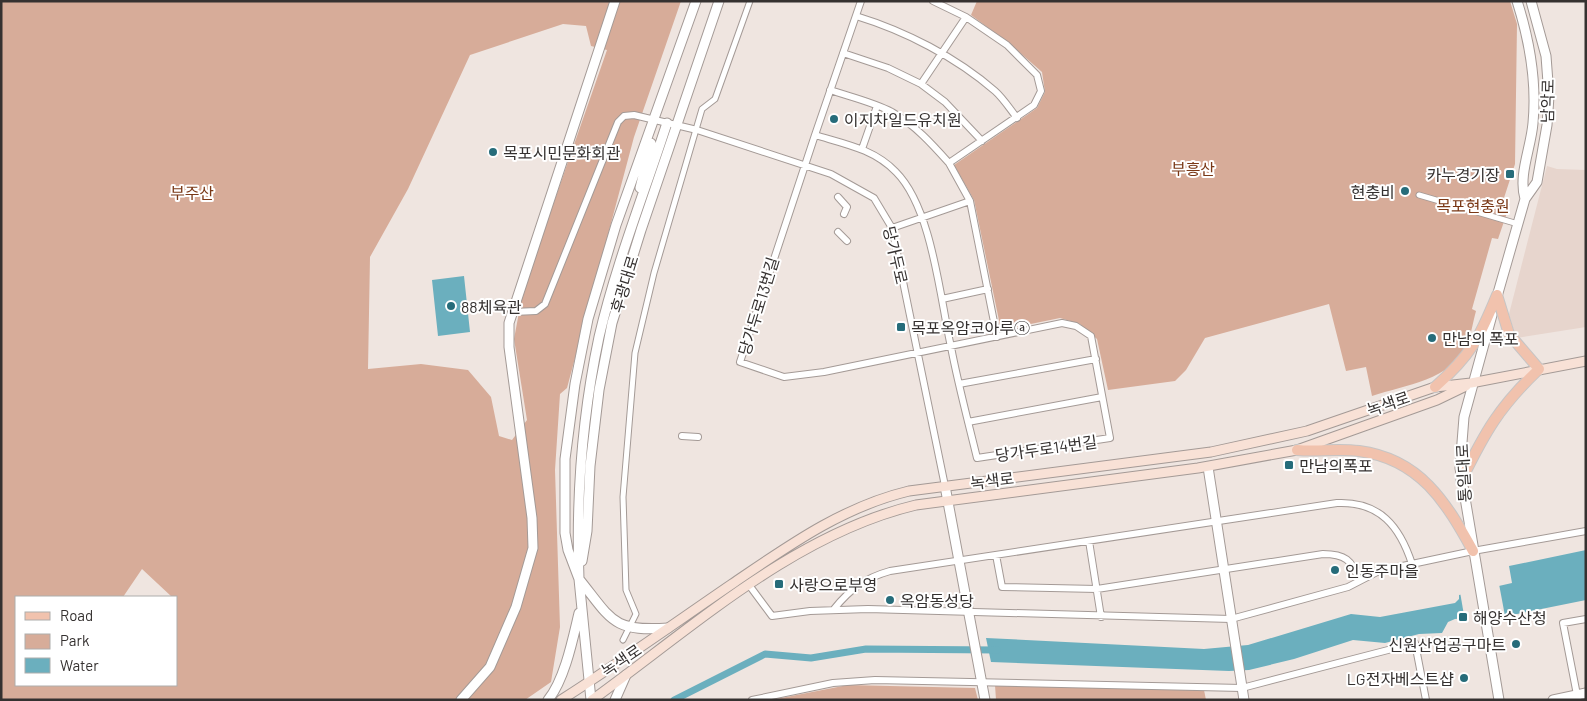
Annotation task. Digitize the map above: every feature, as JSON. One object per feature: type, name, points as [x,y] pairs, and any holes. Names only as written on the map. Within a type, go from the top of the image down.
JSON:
[{"type":"main road","points":[[1461,481],[1491,422],[1516,391],[1539,369],[1510,334],[1498,295]]},
{"type":"main road","points":[[1436,387],[1460,365],[1469,353],[1479,338],[1498,295]]},
{"type":"main road","name":"녹색로","points":[[561,700],[832,519],[877,498],[909,490],[1211,452],[1307,431],[1436,387],[1472,383],[1586,361]]},
{"type":"main road","name":"녹색로","points":[[591,700],[749,585],[837,532],[883,513],[916,505],[1208,467],[1297,450],[1437,400],[1472,383]]},
{"type":"main road","points":[[1297,450],[1359,451],[1389,458],[1405,467],[1421,478],[1439,496],[1451,512],[1473,551]]},
{"type":"street","points":[[461,700],[490,666],[516,607],[533,548],[532,518],[508,347],[509,323],[615,1]]},
{"type":"street","name":"후광대로","points":[[579,579],[573,549],[575,463],[583,389],[593,340],[611,275],[635,205],[655,120],[696,1]]},
{"type":"street","name":"후광대로","points":[[579,579],[587,531],[590,466],[599,390],[612,323],[719,1]]},
{"type":"street","points":[[623,640],[636,614],[626,590],[623,497],[635,353],[654,273],[702,109],[714,99],[750,1]]},
{"type":"street","points":[[805,164],[862,1]]},
{"type":"street","points":[[933,1],[966,17],[1007,45],[1037,75],[1041,91],[1034,104],[1017,118],[949,163]]},
{"type":"street","name":"남악로","points":[[1517,1],[1529,43],[1534,86],[1532,136],[1521,185],[1525,198]]},
{"type":"street","name":"남악로","points":[[1472,383],[1525,198],[1537,182],[1547,125],[1549,96],[1546,56],[1531,1]]},
{"type":"street","points":[[856,16],[890,28],[940,52],[995,91],[1017,118]]},
{"type":"street","points":[[921,84],[940,52],[966,17]]},
{"type":"street","points":[[843,53],[888,68],[921,84],[945,102],[982,141]]},
{"type":"street","points":[[830,90],[891,112],[915,128],[949,163],[970,200],[997,337]]},
{"type":"street","points":[[862,149],[877,106]]},
{"type":"street","name":"당가두로","points":[[513,312],[536,311],[545,304],[618,122],[624,116],[634,115],[696,130],[832,174],[874,198],[892,228],[945,486]]},
{"type":"street","name":"후광대로","points":[[591,700],[579,579],[580,464],[587,397],[600,335],[618,271],[666,123]]},
{"type":"street","points":[[815,135],[862,149],[884,161],[897,173],[915,197],[923,218],[942,299],[950,347],[917,354]]},
{"type":"street","name":"당가두로13번길","points":[[805,164],[740,362],[784,377],[824,372],[917,354]]},
{"type":"street","points":[[1419,195],[1518,224]]},
{"type":"street","points":[[838,197],[847,207],[844,214]]},
{"type":"street","points":[[892,228],[970,200]]},
{"type":"street","points":[[838,232],[847,240]]},
{"type":"street","points":[[942,299],[988,289]]},
{"type":"street","name":"당가두로14번길","points":[[1062,323],[1076,326],[1091,336],[1110,438],[977,458],[950,347],[1062,323]]},
{"type":"street","points":[[960,384],[1096,359]]},
{"type":"street","name":"통일대로","points":[[1472,383],[1462,426],[1461,481],[1499,700]]},
{"type":"street","points":[[968,422],[1102,397]]},
{"type":"street","points":[[682,436],[698,437]]},
{"type":"street","points":[[1208,467],[1244,700]]},
{"type":"street","points":[[945,486],[985,700]]},
{"type":"street","points":[[834,610],[852,589],[870,577],[890,571],[1334,503],[1353,503],[1373,510],[1392,524],[1405,544],[1412,564]]},
{"type":"street","points":[[749,585],[772,616],[834,610],[969,616],[1101,617],[1231,621],[1348,587],[1379,571],[1473,551],[1586,531]]},
{"type":"street","points":[[1088,541],[1101,617]]},
{"type":"street","points":[[996,555],[1002,588],[1096,590],[1332,554],[1344,558],[1354,565],[1359,580]]},
{"type":"street","points":[[579,579],[609,617],[629,628],[640,630],[668,628]]},
{"type":"street","points":[[548,700],[553,694],[564,666],[581,605]]},
{"type":"street","points":[[1552,700],[1580,696],[1563,623],[1586,619]]},
{"type":"street","points":[[752,700],[855,680],[1242,686],[1415,644],[1426,700]]},
{"type":"street","points":[[615,700],[626,675]]},
{"type":"shaded area","points":[[1547,166],[1557,169],[1586,170],[1586,327],[1516,338],[1509,314]]},
{"type":"green space","name":"부주산","points":[[1,1],[681,1],[634,137],[567,388],[560,394],[555,470],[560,627],[551,682],[525,700],[1,700]],"holes":[[[563,24],[586,26],[591,46],[607,50],[523,291],[514,339],[527,420],[512,440],[499,436],[491,397],[468,370],[421,364],[368,369],[370,257],[408,189],[470,55]]]},
{"type":"green space","name":"부흥산","points":[[977,1],[1510,1],[1517,24],[1515,164],[1503,201],[1510,204],[1498,239],[1492,238],[1472,309],[1476,311],[1470,337],[1460,357],[1439,374],[1426,380],[1372,396],[1366,367],[1346,371],[1329,304],[1205,338],[1186,370],[1175,381],[1108,390],[1097,339],[1080,324],[1060,318],[1001,330],[974,200],[954,165],[1037,108],[1045,92],[1042,72],[1011,45],[971,15]]},
{"type":"green space","points":[[848,685],[975,688],[978,700],[771,700]]},
{"type":"green space","points":[[995,685],[1204,690],[1206,700],[996,700]]},
{"type":"water","name":"88체육관","points":[[464,276],[470,332],[438,336],[432,280]]},
{"type":"water","points":[[1586,550],[1586,600],[1517,614],[1455,619],[1448,622],[1442,633],[1419,634],[1385,643],[1353,640],[1294,659],[1249,670],[1229,671],[991,662],[986,638],[1204,649],[1248,645],[1351,614],[1380,617],[1455,603],[1459,599],[1459,595],[1512,583],[1509,566]]},
{"type":"pier","points":[[1499,584],[1505,616],[1465,621],[1460,592]]},
{"type":"waterway","points":[[674,700],[765,654],[811,658],[866,649],[997,650]]},
{"type":"place","name":"이지차일드유치원","points":[[834,119]]},
{"type":"place","name":"목포시민문화회관","points":[[493,152]]},
{"type":"place","name":"카누경기장","points":[[1510,174]]},
{"type":"place","name":"현충비","points":[[1405,191]]},
{"type":"place","name":"88체육관","points":[[451,306]]},
{"type":"place","name":"목포옥암코아루ⓐ","points":[[901,327]]},
{"type":"place","name":"만남의 폭포","points":[[1432,338]]},
{"type":"place","name":"만남의폭포","points":[[1289,465]]},
{"type":"place","name":"인동주마을","points":[[1335,570]]},
{"type":"place","name":"사랑으로부영","points":[[779,584]]},
{"type":"place","name":"옥암동성당","points":[[890,600]]},
{"type":"place","name":"해양수산청","points":[[1463,617]]},
{"type":"place","name":"신원산업공구마트","points":[[1516,644]]},
{"type":"place","name":"LG전자베스트샵","points":[[1464,678]]},
{"type":"park label","name":"목포현충원","points":[[1473,205]]}]
